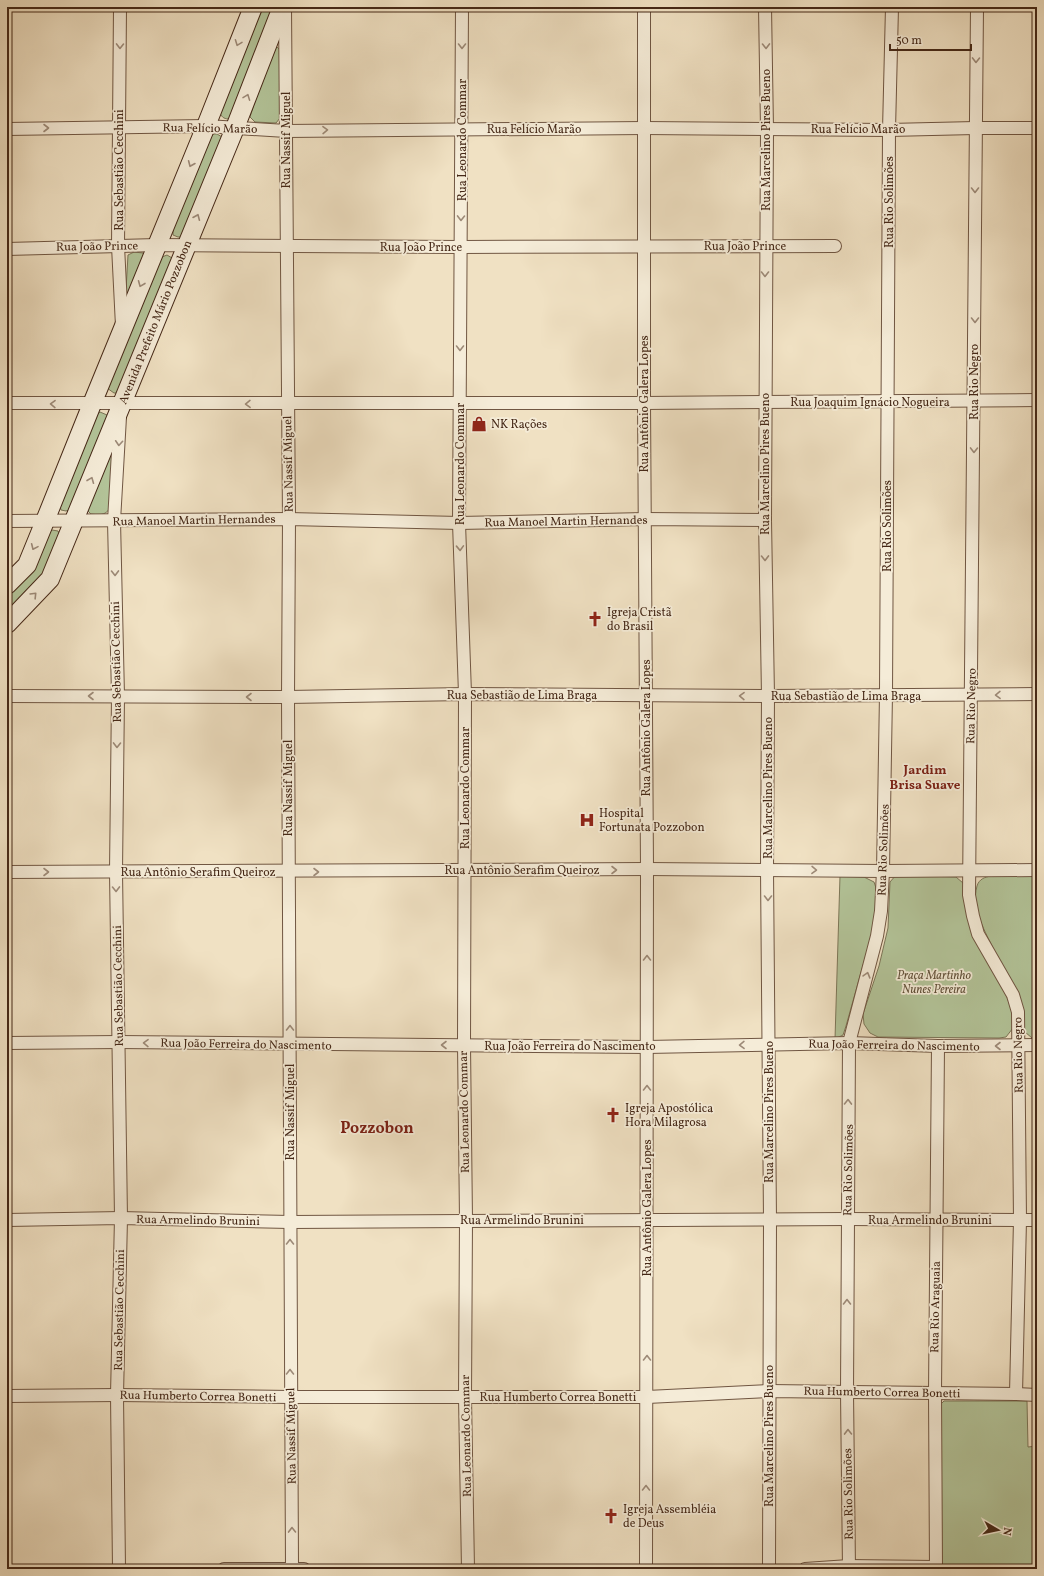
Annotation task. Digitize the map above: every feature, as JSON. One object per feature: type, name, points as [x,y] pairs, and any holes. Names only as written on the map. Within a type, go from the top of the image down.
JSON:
[{"type":"street","name":"Rua Sebastião Cecchini","points":[[120,7],[118,246],[122,333]]},
{"type":"street","points":[[7,586],[26,564],[45,521],[206,126],[252,7]]},
{"type":"street","name":"Avenida Prefeito Mário Pozzobon","points":[[7,624],[50,579],[235,128],[282,7]]},
{"type":"street","name":"Rua Nassif Miguel","points":[[285,7],[289,519],[288,872],[292,1569]]},
{"type":"street","name":"Rua Leonardo Commar","points":[[462,7],[459,523],[465,694],[465,1397],[468,1569]]},
{"type":"street","name":"Rua Antônio Galera Lopes","points":[[644,7],[647,1047],[646,1569]]},
{"type":"street","name":"Rua Marcelino Pires Bueno","points":[[766,7],[767,129],[765,246],[765,520],[768,696],[768,1045],[770,1220],[769,1569]]},
{"type":"street","name":"Rua Rio Solimões","points":[[849,1568],[847,1219],[849,1042],[877,936],[881,911],[883,871],[886,694],[889,130],[892,7]]},
{"type":"street","name":"Rua Rio Negro","points":[[977,7],[969,895],[978,934],[1013,995],[1018,1012],[1020,1220],[1016,1394]]},
{"type":"street","name":"Rua Felício Marão","points":[[7,129],[206,126],[286,131],[644,128],[889,130],[1037,128]]},
{"type":"street","name":"Rua João Prince","points":[[7,249],[157,245],[461,248],[835,246]]},
{"type":"street","name":"Rua Joaquim Ignácio Nogueira","points":[[7,404],[765,403],[1037,400]]},
{"type":"street","name":"Rua Sebastião Cecchini","points":[[119,1569],[117,1395],[121,1218],[116,872],[118,696],[114,521],[121,404]]},
{"type":"street","name":"Rua Manoel Martin Hernandes","points":[[7,521],[289,519],[459,523],[645,519],[765,520]]},
{"type":"street","name":"Rua Sebastião de Lima Braga","points":[[7,696],[288,697],[465,694],[768,696],[886,694],[971,696],[1037,694]]},
{"type":"street","name":"Rua Antônio Serafim Queiroz","points":[[7,872],[288,872],[646,869],[883,871],[1037,870]]},
{"type":"street","name":"Rua João Ferreira do Nascimento","points":[[7,1043],[119,1042],[290,1045],[647,1047],[849,1042],[938,1046],[1037,1045]]},
{"type":"street","name":"Rua Rio Araguaia","points":[[935,1568],[938,1046]]},
{"type":"street","name":"Rua Armelindo Brunini","points":[[7,1220],[121,1218],[290,1222],[466,1220],[1037,1220]]},
{"type":"street","name":"Rua Humberto Correa Bonetti","points":[[7,1396],[647,1397],[769,1391],[1037,1395]]},
{"type":"street","points":[[805,1569],[935,1568]]},
{"type":"street","points":[[224,1569],[304,1569]]},
{"type":"green space","points":[[260,7],[275,7],[230,119],[225,118],[220,113]]},
{"type":"green space","points":[[276,46],[281,51],[280,118],[276,123],[255,122],[250,117],[271,50]]},
{"type":"green space","points":[[214,134],[222,137],[183,237],[178,237],[173,235],[173,227],[210,137]]},
{"type":"green space","points":[[134,252],[143,253],[146,259],[132,293],[127,293],[128,255]]},
{"type":"green space","points":[[167,255],[172,258],[119,393],[114,393],[107,388],[160,260],[162,257]]},
{"type":"green space","points":[[100,412],[107,415],[108,420],[72,509],[66,511],[61,510],[60,506],[95,416]]},
{"type":"green space","points":[[113,443],[110,508],[104,514],[91,514],[87,510]]},
{"type":"green space","points":[[48,531],[58,531],[60,535],[48,568],[7,619],[7,596],[30,570]]},
{"type":"green space","name":"Praça Martinho Nunes Pereira","points":[[896,875],[956,877],[963,883],[1013,1013],[1013,1028],[1006,1037],[878,1037],[870,1033],[864,1024],[863,1014],[879,966],[888,928],[890,882]]},
{"type":"green space","points":[[840,876],[864,877],[874,882],[877,891],[874,926],[846,1026],[843,1035],[835,1039]]},
{"type":"green space","points":[[991,876],[1037,876],[1037,1038],[1032,1038],[1025,1032],[1024,1023],[978,914],[976,905],[977,886],[982,879]]},
{"type":"green space","points":[[944,1401],[1027,1401],[1028,1447],[1037,1446],[1037,1569],[941,1569],[940,1405]]},
{"type":"place","name":"NK Rações","points":[[479,424]]},
{"type":"place","name":"Igreja Cristã do Brasil","points":[[595,619]]},
{"type":"place","name":"Hospital Fortunata Pozzobon","points":[[587,820]]},
{"type":"place","name":"Igreja Apostólica Hora Milagrosa","points":[[613,1115]]},
{"type":"place","name":"Igreja Assembléia de Deus","points":[[611,1516]]},
{"type":"district","name":"Jardim Brisa Suave","points":[[925,776]]},
{"type":"district","name":"Pozzobon","points":[[377,1127]]}]
